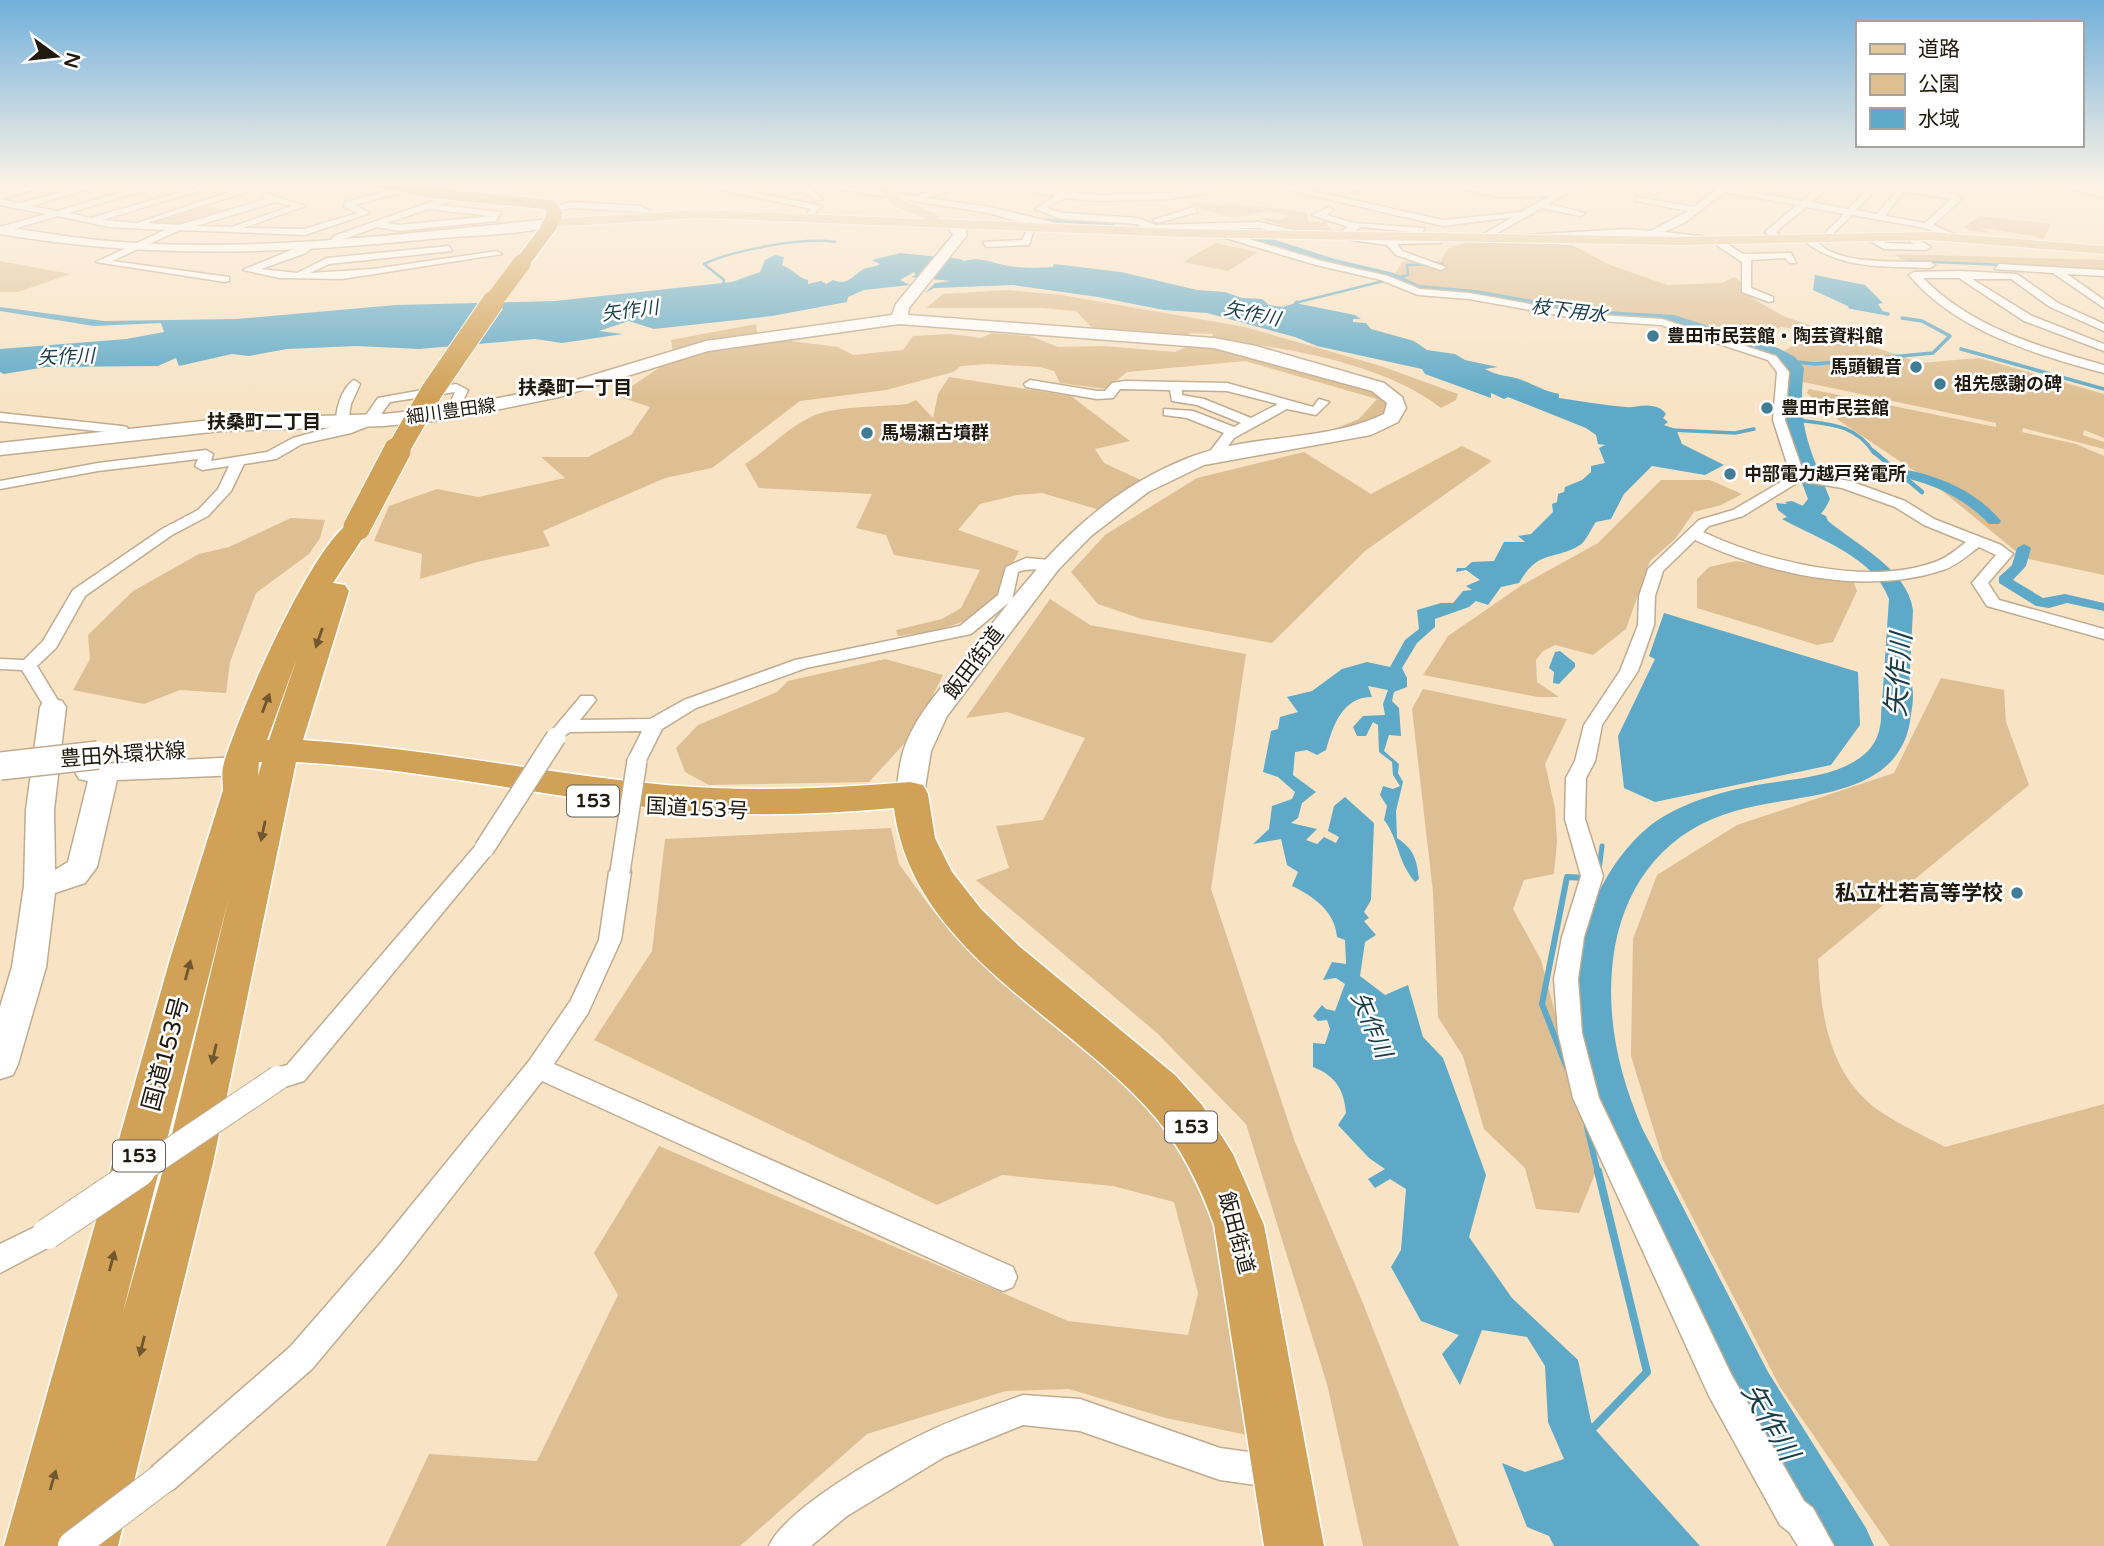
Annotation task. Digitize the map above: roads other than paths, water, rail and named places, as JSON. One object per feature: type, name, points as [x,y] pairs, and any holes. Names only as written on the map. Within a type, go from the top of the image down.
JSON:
[{"type":"highway","name":"国道153号","points":[[88,1546],[189,1163],[261,758],[305,610],[340,548],[357,527],[397,447],[442,371],[526,256]]},
{"type":"highway","name":"国道153号","points":[[261,758],[675,810],[765,812],[909,800]]},
{"type":"highway","name":"国道153号","points":[[34,1546],[191,959],[241,790],[261,758]]},
{"type":"highway","name":"飯田街道","points":[[909,800],[913,827],[929,871],[958,911],[1007,959],[1134,1065],[1180,1111],[1203,1144],[1222,1179],[1239,1225],[1294,1546]]},
{"type":"street","points":[[114,256],[102,262],[225,279]]},
{"type":"street","points":[[202,287],[288,256]]},
{"type":"street","points":[[298,276],[327,261],[378,256]]},
{"type":"street","points":[[249,270],[298,276],[370,275],[477,256]]},
{"type":"street","points":[[900,313],[944,256]]},
{"type":"street","points":[[1299,256],[1389,280],[1418,292],[1494,300],[1585,317],[1662,322],[1773,358],[1788,382],[1779,420],[1794,469]]},
{"type":"street","points":[[1397,256],[1399,259],[1439,266]]},
{"type":"street","points":[[1742,257],[1781,256]]},
{"type":"street","points":[[1788,256],[1793,261]]},
{"type":"street","points":[[1837,256],[1866,264],[2002,267],[2104,273]]},
{"type":"street","points":[[1742,257],[1749,268],[1746,290],[1769,299]]},
{"type":"street","points":[[2002,267],[2043,299],[2104,328]]},
{"type":"street","points":[[2055,270],[2104,305]]},
{"type":"street","points":[[1960,274],[1995,303],[2045,328],[2104,348]]},
{"type":"street","points":[[2013,276],[1914,275],[1931,295],[1942,303],[2025,344],[2104,369]]},
{"type":"street","name":"細川豊田線","points":[[0,449],[221,425],[369,421],[452,413],[553,393],[706,346],[900,313]]},
{"type":"street","name":"飯田街道","points":[[900,313],[1234,346],[1378,387],[1396,401],[1397,408],[1391,418],[1364,432],[1212,458],[1177,470],[1140,488],[1083,531],[1049,565],[935,714],[917,751],[909,800]]},
{"type":"street","points":[[2045,328],[2089,322]]},
{"type":"street","points":[[2057,355],[2083,342]]},
{"type":"street","points":[[1209,370],[1211,386]]},
{"type":"street","points":[[342,422],[345,404],[355,384]]},
{"type":"street","points":[[1030,384],[1097,395],[1109,395],[1116,386],[1211,386],[1281,400],[1285,405]]},
{"type":"street","points":[[1176,386],[1176,398],[1200,402],[1251,423]]},
{"type":"street","points":[[0,485],[98,467],[206,454],[202,466],[271,456],[298,441],[346,430],[369,421],[382,401],[456,388],[462,390],[452,413]]},
{"type":"street","points":[[1212,458],[1234,432],[1285,405],[1316,411],[1323,402]]},
{"type":"street","points":[[1168,412],[1189,414],[1234,432]]},
{"type":"street","points":[[0,417],[122,430],[122,436]]},
{"type":"street","points":[[0,664],[28,665],[50,644],[79,593],[167,532],[203,513],[224,491],[238,462]]},
{"type":"street","points":[[1794,469],[1900,504],[1929,522],[1978,540],[2005,554],[1980,583],[1993,603],[2104,634]]},
{"type":"street","points":[[1794,469],[1738,513],[1704,523],[1656,569],[1647,596],[1646,625],[1629,671],[1593,725],[1585,761],[1576,778],[1575,820],[1592,876],[1573,937],[1566,979],[1570,1033],[1586,1098],[1720,1385],[1791,1513],[1801,1520],[1817,1546]]},
{"type":"street","points":[[1693,533],[1717,545],[1805,572],[1896,572],[1939,566],[1978,540]]},
{"type":"street","points":[[560,732],[653,725],[669,714],[720,691],[789,667],[965,630],[1006,597],[1011,570],[1026,563],[1049,565]]},
{"type":"street","points":[[0,1064],[29,967],[40,886],[40,810],[53,707],[28,665]]},
{"type":"street","points":[[0,1259],[47,1234],[278,1078],[295,1073],[484,849],[560,732],[587,700]]},
{"type":"street","points":[[74,1546],[208,1442],[300,1358],[389,1255],[538,1068],[580,1006],[610,940],[637,761],[653,725]]},
{"type":"street","name":"豊田外環状線","points":[[0,766],[97,766],[261,758]]},
{"type":"street","points":[[40,886],[74,875],[82,867],[97,766]]},
{"type":"street","name":"豊田外環状線","points":[[0,780],[97,766]]},
{"type":"street","points":[[538,1068],[1003,1277]]},
{"type":"street","points":[[786,1546],[835,1504],[934,1446],[1023,1409],[1080,1415],[1220,1464],[1280,1472]]},
{"type":"water","points":[[773,256],[784,257],[782,265],[808,280],[808,284],[821,281],[826,284],[833,280],[843,282],[864,269],[880,264],[872,260],[887,256],[931,256],[960,259],[967,263],[964,261],[986,260],[1013,267],[1053,267],[1054,264],[1121,272],[1197,290],[1262,299],[1269,305],[1283,307],[1295,303],[1355,315],[1361,319],[1353,319],[1353,322],[1366,323],[1371,329],[1414,341],[1427,350],[1455,354],[1465,360],[1498,367],[1485,369],[1559,394],[1559,398],[1625,407],[1658,408],[1666,414],[1663,418],[1668,422],[1664,425],[1676,429],[1682,444],[1724,465],[1705,475],[1652,466],[1624,494],[1611,519],[1596,522],[1580,545],[1540,560],[1526,572],[1519,583],[1501,587],[1488,605],[1476,601],[1469,607],[1435,619],[1435,627],[1417,643],[1402,668],[1407,678],[1407,687],[1394,692],[1392,701],[1399,708],[1401,736],[1389,735],[1384,751],[1399,764],[1398,773],[1403,782],[1396,811],[1397,838],[1414,856],[1419,879],[1415,882],[1409,874],[1384,820],[1387,806],[1380,795],[1383,786],[1393,789],[1400,786],[1393,775],[1392,762],[1379,752],[1378,725],[1373,722],[1366,736],[1357,736],[1353,727],[1363,716],[1385,715],[1383,704],[1388,690],[1368,686],[1372,697],[1362,698],[1346,707],[1340,714],[1326,750],[1317,755],[1307,750],[1295,752],[1293,775],[1316,792],[1302,803],[1298,818],[1291,823],[1317,829],[1306,840],[1317,844],[1324,837],[1336,843],[1339,837],[1328,831],[1334,806],[1345,797],[1374,823],[1371,900],[1364,912],[1369,918],[1364,921],[1376,935],[1365,942],[1360,976],[1385,995],[1408,985],[1423,1037],[1443,1058],[1486,1175],[1469,1237],[1512,1298],[1578,1360],[1592,1426],[1700,1546],[1554,1546],[1549,1536],[1527,1527],[1502,1463],[1525,1472],[1564,1459],[1548,1422],[1545,1366],[1527,1337],[1482,1330],[1460,1385],[1442,1354],[1459,1335],[1421,1321],[1391,1267],[1401,1250],[1406,1189],[1390,1179],[1375,1188],[1368,1179],[1385,1169],[1369,1158],[1338,1125],[1346,1113],[1341,1091],[1333,1079],[1313,1067],[1313,1043],[1325,1044],[1330,1029],[1327,1020],[1318,1021],[1313,1016],[1322,1005],[1335,1011],[1345,984],[1336,978],[1323,980],[1332,962],[1346,964],[1345,940],[1337,937],[1332,920],[1322,906],[1292,886],[1298,872],[1287,865],[1281,839],[1253,844],[1269,829],[1272,806],[1292,799],[1295,792],[1278,777],[1263,772],[1271,731],[1278,729],[1280,717],[1298,712],[1287,697],[1312,691],[1342,669],[1367,662],[1390,667],[1405,640],[1419,629],[1417,610],[1441,603],[1453,603],[1463,591],[1472,590],[1466,586],[1480,580],[1466,570],[1456,572],[1457,568],[1465,568],[1472,562],[1494,561],[1504,542],[1525,542],[1518,536],[1531,534],[1553,512],[1552,504],[1557,502],[1558,494],[1564,492],[1565,487],[1582,480],[1591,472],[1591,466],[1605,463],[1599,448],[1605,445],[1598,444],[1596,435],[1586,428],[1508,397],[1504,399],[1491,393],[1491,398],[1425,374],[1422,369],[1317,346],[1295,337],[1207,313],[1164,310],[1013,285],[934,288],[925,293],[935,283],[951,281],[911,277],[916,275],[914,272],[900,280],[910,285],[864,290],[848,297],[847,302],[772,316],[654,329],[629,321],[599,331],[623,334],[562,343],[535,339],[419,349],[357,346],[287,349],[249,356],[232,354],[179,366],[176,358],[158,366],[46,367],[4,374],[0,372],[0,349],[126,339],[164,332],[161,323],[94,326],[0,311],[0,307],[104,321],[236,319],[396,305],[555,301],[732,282],[760,272],[765,260]]},
{"type":"water","points":[[1815,275],[1865,285],[1883,303],[1878,304],[1884,313],[1850,307],[1813,290]]},
{"type":"water","points":[[1792,501],[1826,516],[1828,521],[1880,559],[1902,583],[1909,596],[1913,610],[1907,726],[1881,718],[1889,599],[1882,584],[1843,551],[1782,519],[1787,517],[1778,510],[1776,503],[1787,504],[1785,502]]},
{"type":"water","points":[[1664,613],[1858,672],[1860,725],[1831,765],[1655,802],[1624,788],[1618,736],[1655,659],[1649,656]]},
{"type":"water","points":[[1560,651],[1575,663],[1575,667],[1559,684],[1553,683],[1554,672],[1549,668],[1555,652]]},
{"type":"waterway","points":[[722,288],[724,280],[704,264],[726,256]]},
{"type":"waterway","name":"枝下用水","points":[[1310,256],[1388,276],[1416,289],[1476,295],[1589,315],[1674,320],[1772,352],[1789,361],[1795,368],[1790,403],[1792,426],[1819,499],[1813,511],[1807,514]]},
{"type":"waterway","points":[[1909,261],[2003,265]]},
{"type":"waterway","points":[[1297,303],[1408,275],[1407,265],[1443,264]]},
{"type":"waterway","points":[[1294,308],[1297,303]]},
{"type":"waterway","points":[[1855,303],[1850,307],[1888,314]]},
{"type":"waterway","points":[[1789,361],[1815,364],[1933,353],[1950,336],[1922,321],[1902,318]]},
{"type":"waterway","points":[[1961,349],[2104,389]]},
{"type":"waterway","points":[[1791,419],[1847,430],[1857,435],[1874,453]]},
{"type":"waterway","points":[[1671,430],[1735,433],[1754,429]]},
{"type":"waterway","points":[[1873,451],[1922,492]]},
{"type":"waterway","points":[[1901,473],[1926,478],[1952,489],[1975,503],[1994,521]]},
{"type":"waterway","points":[[2024,548],[2019,566],[2004,580],[2041,603],[2057,602],[2065,598],[2104,607]]},
{"type":"waterway","name":"矢作川","points":[[1848,1546],[1791,1458],[1751,1389],[1626,1136],[1607,1089],[1601,1065],[1593,1014],[1593,987],[1595,959],[1610,904],[1622,879],[1638,856],[1657,837],[1689,817],[1724,803],[1826,783],[1863,769],[1878,758],[1895,729],[1899,684]]},
{"type":"waterway","points":[[1599,871],[1602,846]]},
{"type":"waterway","points":[[1567,1068],[1542,1004],[1567,877],[1586,878]]},
{"type":"waterway","points":[[1587,1127],[1598,1173]]},
{"type":"waterway","points":[[1589,1428],[1594,1427],[1647,1372],[1598,1171]]},
{"type":"place","name":"豊田市民芸館・陶芸資料館","points":[[1653,336]]},
{"type":"place","name":"馬頭観音","points":[[1916,367]]},
{"type":"place","name":"祖先感謝の碑","points":[[1940,384]]},
{"type":"place","name":"豊田市民芸館","points":[[1767,408]]},
{"type":"place","name":"馬場瀬古墳群","points":[[867,433]]},
{"type":"place","name":"中部電力越戸発電所","points":[[1730,474]]},
{"type":"place","name":"私立杜若高等学校","points":[[2017,893]]},
{"type":"district","name":"扶桑町一丁目","points":[[575,388]]},
{"type":"district","name":"扶桑町二丁目","points":[[264,422]]}]
